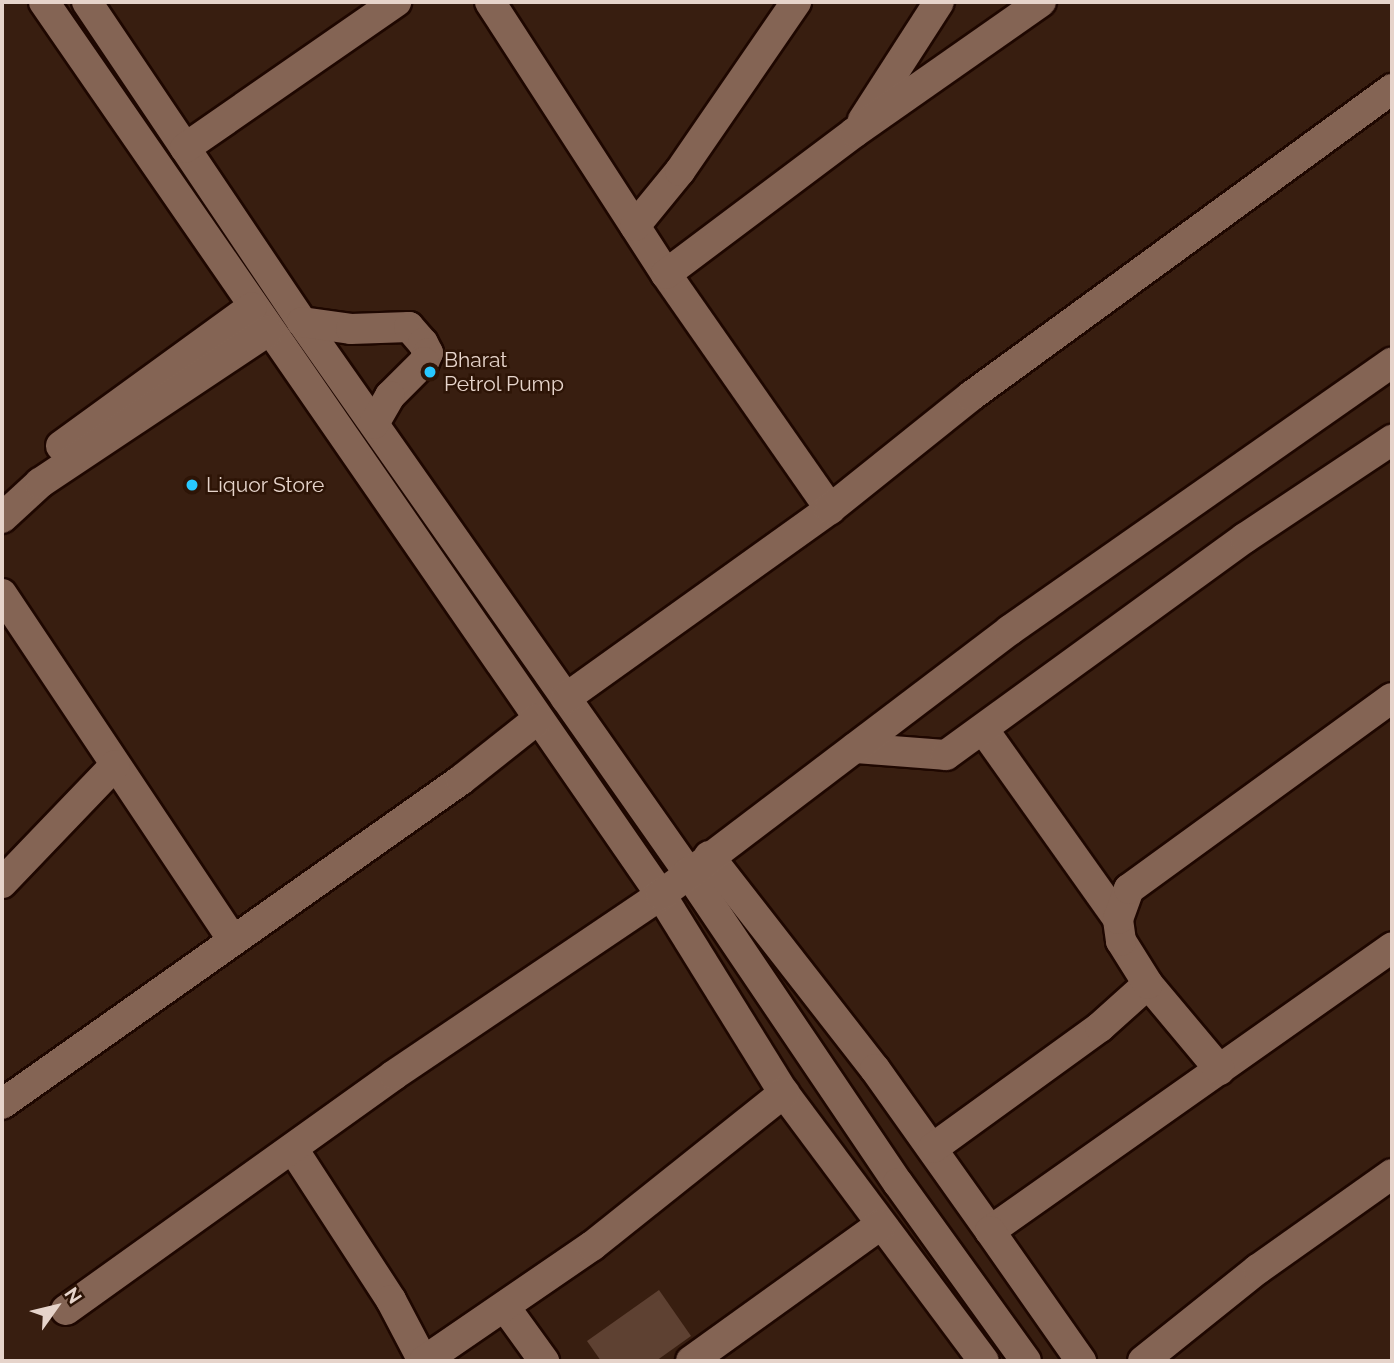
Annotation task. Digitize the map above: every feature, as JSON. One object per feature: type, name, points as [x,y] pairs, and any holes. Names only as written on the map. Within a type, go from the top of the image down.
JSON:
[{"type":"street","points":[[44,2],[260,319],[661,895],[784,1093],[974,1358]]},
{"type":"street","points":[[87,2],[302,322],[566,698],[933,1148],[1081,1361]]},
{"type":"street","points":[[186,148],[396,2]]},
{"type":"street","points":[[490,2],[666,274],[830,509]]},
{"type":"street","points":[[635,226],[680,171],[796,2]]},
{"type":"street","points":[[855,132],[939,2]]},
{"type":"street","points":[[666,274],[758,209],[855,132],[1041,2]]},
{"type":"street","points":[[566,698],[830,509],[971,396],[1392,89]]},
{"type":"street","points":[[2,491],[260,319]]},
{"type":"street","points":[[2,518],[40,483],[260,319]]},
{"type":"street","points":[[302,322],[351,329],[409,327],[423,343],[428,353],[424,362],[390,396],[374,424]]},
{"type":"street","points":[[66,1310],[293,1149],[661,895],[1010,630],[1392,363]]},
{"type":"street","points":[[855,748],[946,755],[1234,546],[1392,440]]},
{"type":"street","points":[[2,594],[232,939]]},
{"type":"street","points":[[1118,919],[1129,889],[1392,698]]},
{"type":"street","points":[[2,1104],[232,939],[461,780],[538,719]]},
{"type":"street","points":[[984,729],[1118,919],[1121,941],[1148,984],[1220,1070]]},
{"type":"street","points":[[2,883],[115,765]]},
{"type":"street","points":[[699,864],[898,1183],[1026,1361]]},
{"type":"street","points":[[990,1231],[1392,947]]},
{"type":"street","points":[[933,1148],[1100,1027],[1148,984]]},
{"type":"street","points":[[293,1149],[390,1300],[423,1361],[592,1246],[784,1093]]},
{"type":"street","points":[[1143,1361],[1258,1269],[1392,1174]]},
{"type":"street","points":[[691,1361],[880,1225]]},
{"type":"street","points":[[505,1307],[544,1361]]},
{"type":"building","points":[[659,1290],[691,1336],[656,1361],[601,1361],[587,1341]]},
{"type":"place","name":"Bharat Petrol Pump","points":[[430,372]]},
{"type":"place","name":"Liquor Store","points":[[192,485]]}]
